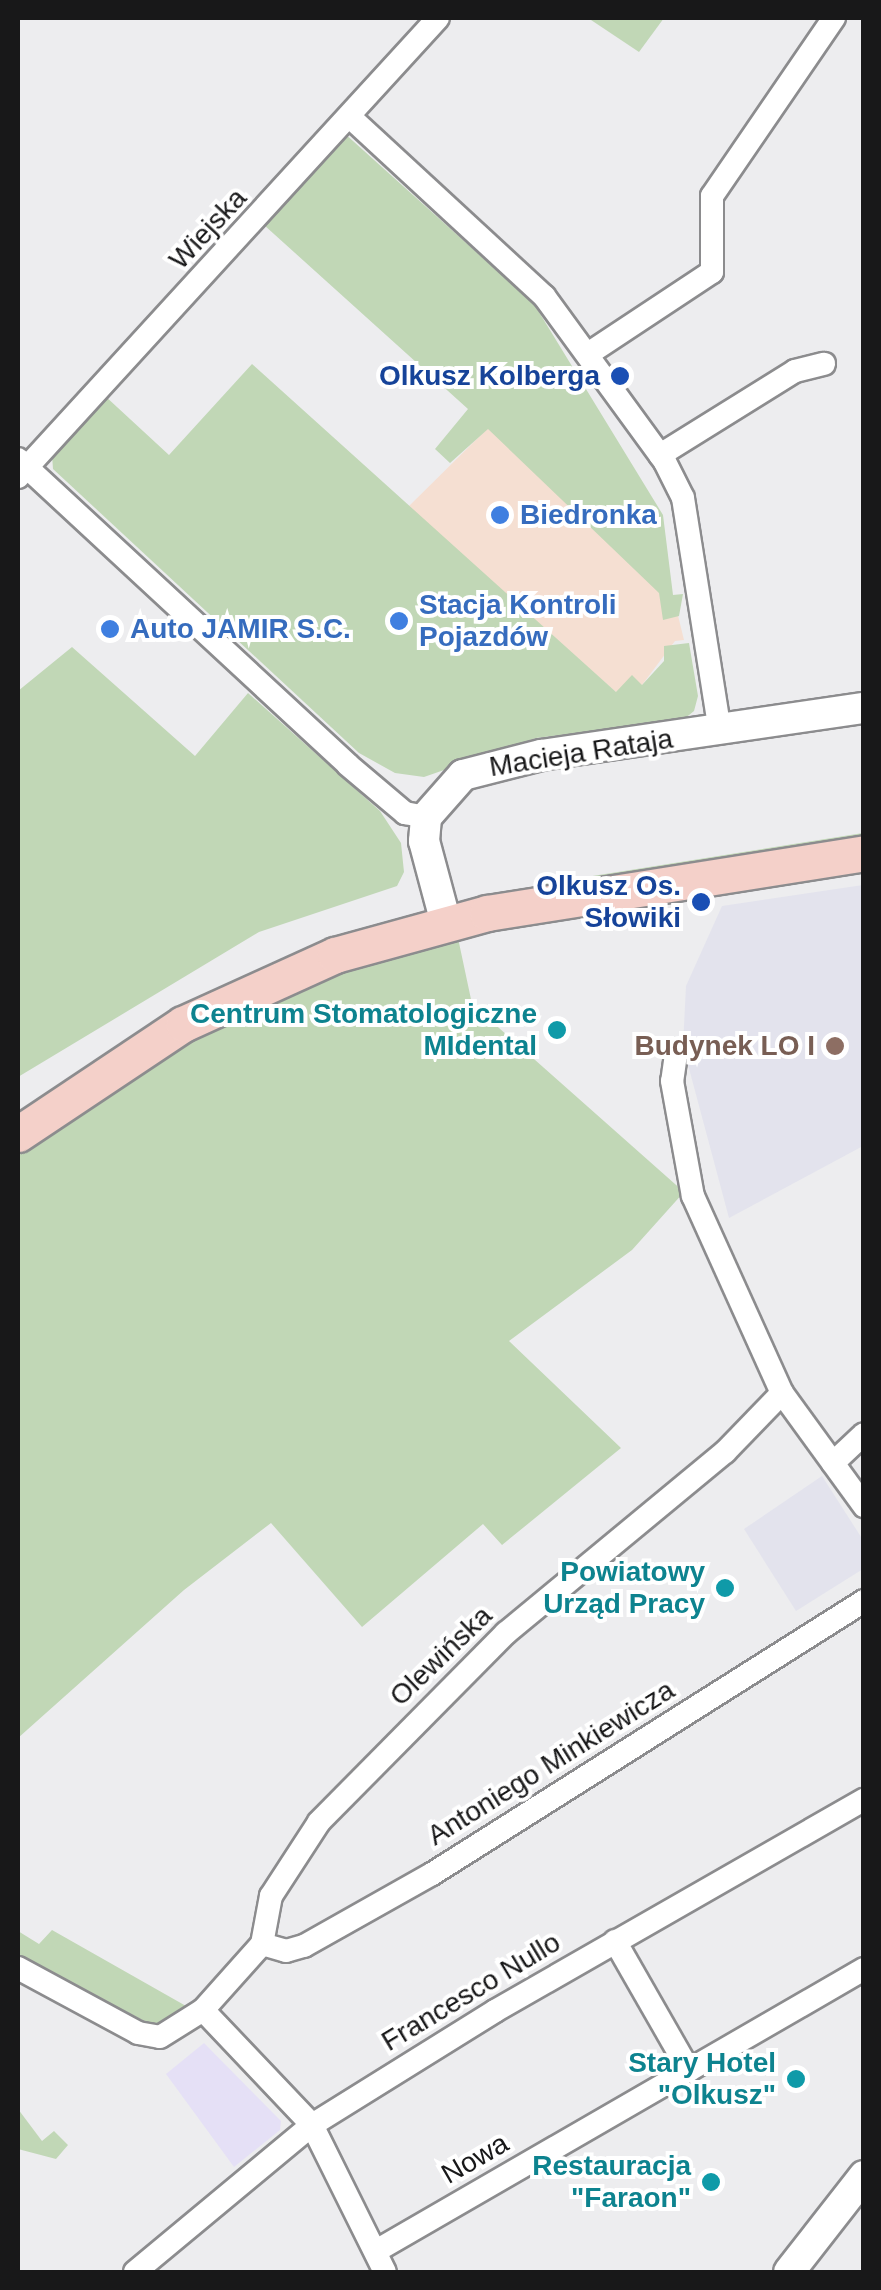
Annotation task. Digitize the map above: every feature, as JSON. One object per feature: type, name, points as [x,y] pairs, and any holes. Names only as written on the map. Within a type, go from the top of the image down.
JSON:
[{"type":"main road","points":[[18,1134],[183,1024],[335,955],[446,922],[864,853]]},
{"type":"street","name":"Wiejska","points":[[21,468],[352,118],[438,18]]},
{"type":"street","points":[[591,352],[712,272],[712,196],[834,18]]},
{"type":"street","points":[[352,118],[544,296],[591,352],[660,454],[683,498],[720,732]]},
{"type":"street","points":[[660,454],[795,371],[824,364]]},
{"type":"street","points":[[21,468],[348,765],[405,813],[426,818],[424,840],[446,922]]},
{"type":"street","name":"Macieja Rataja","points":[[426,818],[450,784],[484,766],[864,708]]},
{"type":"street","points":[[676,1054],[672,1081],[693,1196],[782,1392],[864,1506]]},
{"type":"street","name":"Olewińska","points":[[262,1944],[271,1896],[299,1848],[386,1751],[506,1633],[725,1452],[782,1392]]},
{"type":"street","points":[[833,1463],[864,1434]]},
{"type":"street","name":"Antoniego Minkiewicza","points":[[262,1944],[286,1951],[304,1946],[432,1874],[864,1601]]},
{"type":"street","name":"Francesco Nullo","points":[[135,2272],[312,2125],[615,1940],[864,1800]]},
{"type":"street","points":[[615,1940],[688,2070]]},
{"type":"street","points":[[18,1968],[138,2033],[160,2037],[203,2010],[262,1944]]},
{"type":"street","name":"Nowa","points":[[380,2262],[688,2070],[864,1968]]},
{"type":"street","points":[[203,2010],[312,2125],[380,2262]]},
{"type":"street","points":[[792,2272],[864,2176]]},
{"type":"shaded area","points":[[488,428],[673,595],[684,640],[675,641],[642,685],[617,693],[407,508]]},
{"type":"shaded area","points":[[863,885],[863,1146],[729,1218],[683,1046],[686,986],[722,906]]},
{"type":"shaded area","points":[[822,1476],[863,1540],[863,1569],[796,1611],[744,1529]]},
{"type":"shaded area","points":[[204,2043],[281,2121],[280,2130],[234,2167],[166,2074]]},
{"type":"green space","points":[[588,18],[664,18],[639,52]]},
{"type":"green space","points":[[343,132],[534,304],[663,515],[673,595],[683,594],[679,616],[663,620],[659,593],[488,429],[450,463],[435,449],[468,409],[264,225]]},
{"type":"green space","points":[[252,364],[616,692],[632,675],[642,685],[664,661],[664,646],[689,643],[698,696],[694,711],[683,720],[536,738],[424,777],[395,773],[359,753],[53,469],[52,455],[104,395],[169,455]]},
{"type":"green space","points":[[72,647],[195,756],[248,693],[380,811],[401,843],[404,872],[397,886],[259,932],[18,1077],[18,691]]},
{"type":"green space","points":[[863,833],[863,842],[536,891],[536,885]]},
{"type":"green space","points":[[458,938],[472,1004],[684,1192],[632,1250],[509,1341],[621,1448],[502,1545],[483,1524],[362,1627],[271,1523],[184,1590],[18,1738],[18,1149],[203,1025],[333,971]]},
{"type":"green space","points":[[52,1930],[186,2006],[160,2029],[18,1956],[18,1931],[39,1944]]},
{"type":"green space","points":[[18,2109],[42,2141],[54,2131],[68,2145],[56,2159],[18,2149]]},
{"type":"place","name":"Olkusz Kolberga","points":[[620,376]]},
{"type":"place","name":"Biedronka","points":[[500,515]]},
{"type":"place","name":"Stacja Kontroli Pojazdów","points":[[399,621]]},
{"type":"place","name":"Auto JAMIR S.C.","points":[[110,629]]},
{"type":"place","name":"Olkusz Os. Słowiki","points":[[701,902]]},
{"type":"place","name":"Centrum Stomatologiczne MIdental","points":[[557,1030]]},
{"type":"place","name":"Budynek LO I","points":[[835,1046]]},
{"type":"place","name":"Powiatowy Urząd Pracy","points":[[725,1588]]},
{"type":"place","name":"Stary Hotel \"Olkusz\"","points":[[796,2079]]},
{"type":"place","name":"Restauracja \"Faraon\"","points":[[711,2182]]}]
